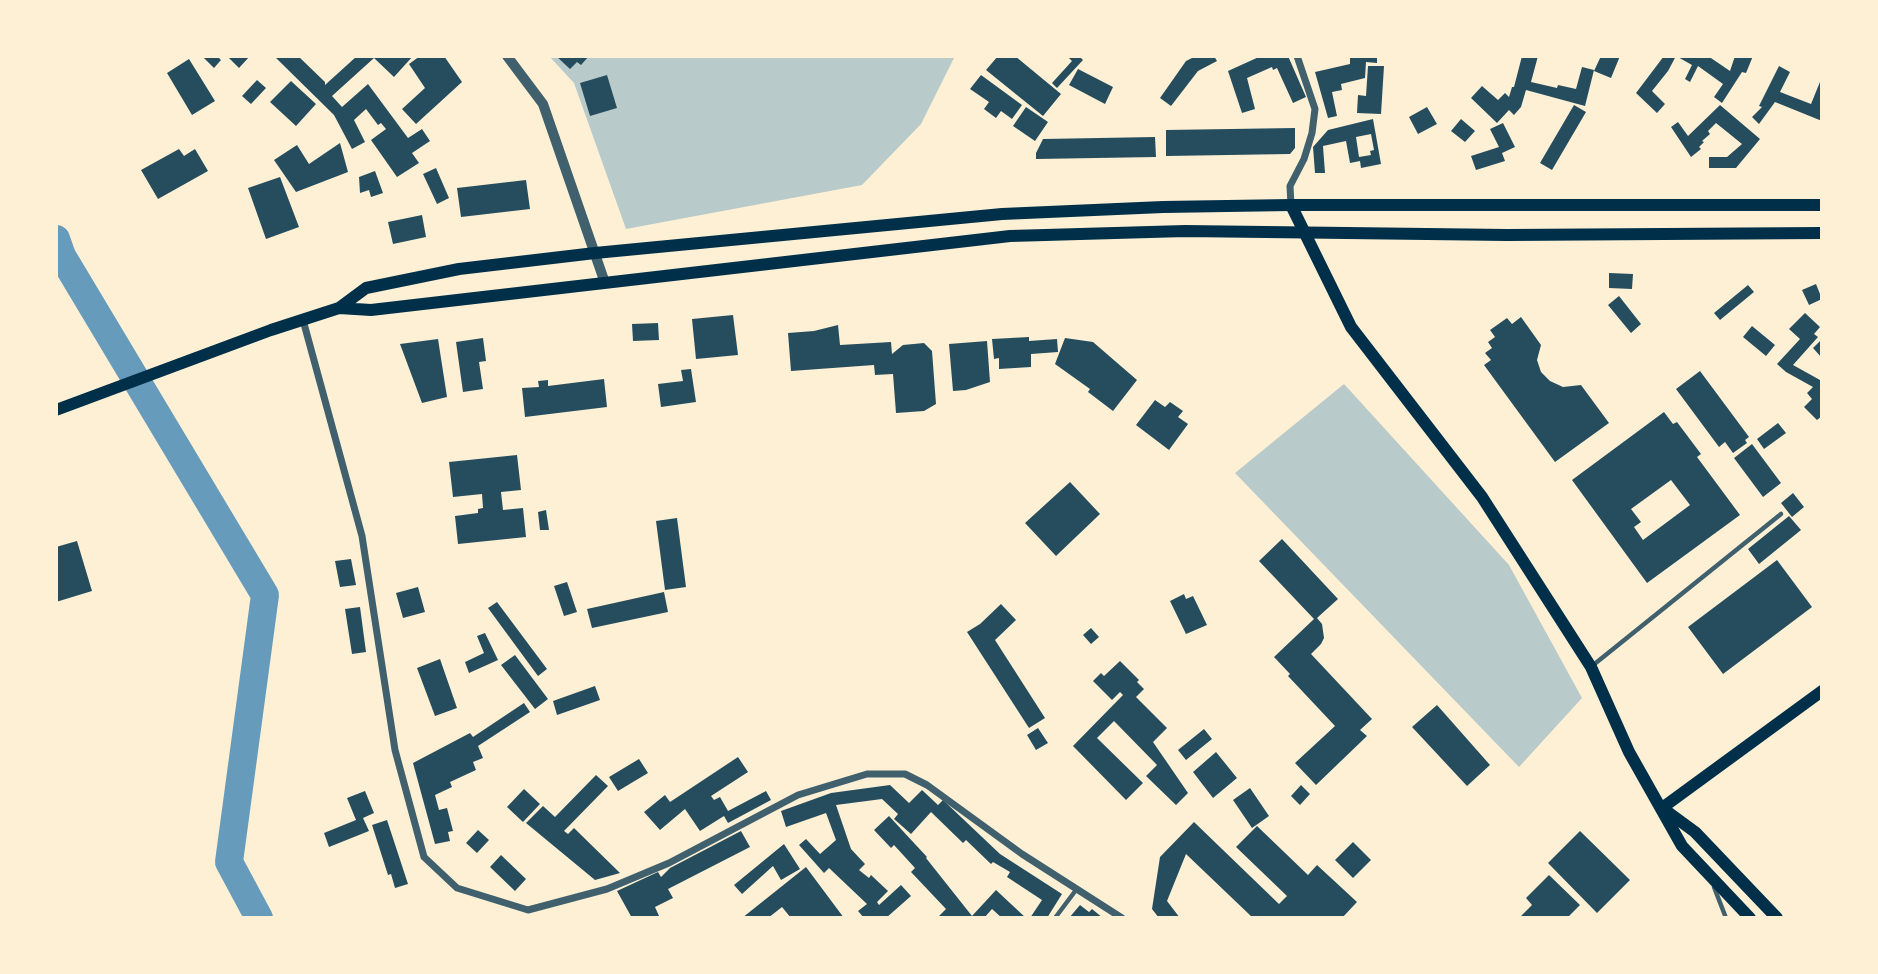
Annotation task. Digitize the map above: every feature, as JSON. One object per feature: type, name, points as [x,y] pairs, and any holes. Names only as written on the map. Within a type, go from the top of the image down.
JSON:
[{"type":"main road","points":[[1291,205],[1351,327],[1482,497],[1591,667],[1629,752],[1682,846],[1750,918]]},
{"type":"main road","points":[[56,410],[271,330],[339,308],[366,288],[459,269],[595,253],[1002,214],[1291,205],[1822,205]]},
{"type":"main road","points":[[339,308],[371,310],[1010,236],[1185,231],[1507,235],[1822,233]]},
{"type":"main road","points":[[1662,808],[1822,691]]},
{"type":"main road","points":[[1662,808],[1695,832],[1777,918]]},
{"type":"street","points":[[507,56],[543,104],[606,283]]},
{"type":"street","points":[[1291,205],[1290,186],[1308,146],[1315,109],[1297,56]]},
{"type":"street","points":[[303,320],[362,536],[395,750],[402,777],[424,858],[457,888],[528,909],[607,889],[669,863],[798,795],[867,774],[905,774],[927,785],[1076,890],[1122,918]]},
{"type":"lane","points":[[1591,667],[1781,514]]},
{"type":"lane","points":[[1710,876],[1726,918]]},
{"type":"lane","points":[[1055,918],[1076,890]]},
{"type":"shaded area","points":[[549,56],[955,56],[921,124],[862,185],[626,229],[574,83]]},
{"type":"shaded area","points":[[1344,384],[1509,565],[1582,698],[1519,767],[1235,473]]},
{"type":"building","points":[[202,56],[217,56],[221,60],[214,68]]},
{"type":"building","points":[[227,56],[250,56],[239,68]]},
{"type":"building","points":[[274,56],[298,56],[325,85],[357,56],[413,56],[394,77],[374,58],[332,96],[342,107],[368,84],[408,138],[422,129],[430,141],[412,153],[419,163],[397,177],[371,140],[386,129],[381,123],[378,125],[366,109],[354,120],[365,142],[352,149],[334,115]]},
{"type":"building","points":[[420,56],[444,56],[462,82],[416,124],[402,109],[425,88],[409,64]]},
{"type":"building","points":[[556,56],[589,56],[581,65],[577,62],[570,69]]},
{"type":"building","points":[[998,56],[1015,56],[1061,94],[1043,116],[986,70]]},
{"type":"building","points":[[1067,56],[1079,56],[1083,60],[1057,88],[1052,83],[1072,61]]},
{"type":"building","points":[[1196,56],[1214,56],[1217,61],[1198,71],[1171,106],[1160,98],[1186,61]]},
{"type":"building","points":[[1261,56],[1288,56],[1306,97],[1293,103],[1277,68],[1273,70],[1272,67],[1247,78],[1255,109],[1242,113],[1228,71]]},
{"type":"building","points":[[1350,56],[1377,56],[1377,63],[1366,62],[1365,78],[1341,84],[1342,90],[1332,92],[1337,116],[1328,118],[1315,72],[1350,64]]},
{"type":"building","points":[[1522,56],[1538,56],[1531,82],[1557,88],[1558,85],[1576,89],[1582,67],[1594,70],[1585,106],[1526,90],[1521,107],[1514,115],[1509,110],[1497,123],[1471,98],[1482,86],[1498,100],[1505,93],[1509,97]]},
{"type":"building","points":[[1601,56],[1620,56],[1611,78],[1594,71]]},
{"type":"building","points":[[1664,56],[1676,56],[1652,91],[1665,104],[1657,113],[1636,93]]},
{"type":"building","points":[[1676,56],[1708,56],[1730,71],[1735,56],[1753,56],[1746,73],[1742,72],[1722,103],[1714,97],[1723,84],[1698,66],[1690,82],[1685,79],[1692,65]]},
{"type":"building","points":[[189,59],[215,101],[192,115],[167,73]]},
{"type":"building","points":[[1368,66],[1384,66],[1381,114],[1357,113],[1358,95],[1366,96]]},
{"type":"building","points":[[1779,66],[1790,72],[1780,92],[1811,104],[1822,77],[1822,121],[1775,102],[1759,124],[1752,117],[1762,107],[1759,106]]},
{"type":"building","points":[[1078,69],[1113,87],[1105,104],[1069,85]]},
{"type":"building","points":[[607,75],[617,108],[590,116],[580,83]]},
{"type":"building","points":[[981,75],[1022,105],[1012,119],[1001,111],[996,118],[984,109],[989,102],[970,89]]},
{"type":"building","points":[[257,80],[266,88],[251,104],[242,96]]},
{"type":"building","points":[[291,81],[316,104],[296,126],[270,102]]},
{"type":"building","points":[[1574,105],[1586,112],[1552,170],[1540,163]]},
{"type":"building","points":[[1720,105],[1760,139],[1736,168],[1709,168],[1709,157],[1727,157],[1742,144],[1716,123],[1702,141],[1704,142],[1699,147],[1701,149],[1691,157],[1671,127],[1678,122],[1688,136]]},
{"type":"building","points":[[1026,107],[1048,122],[1035,141],[1013,126]]},
{"type":"building","points":[[1427,107],[1437,124],[1418,134],[1409,117]]},
{"type":"building","points":[[1373,119],[1381,164],[1361,168],[1360,161],[1350,163],[1346,141],[1323,146],[1325,173],[1315,173],[1313,147],[1328,130]],"holes":[[[1371,134],[1374,150],[1370,151],[1371,155],[1359,157],[1356,137]]]},
{"type":"building","points":[[1461,119],[1475,131],[1465,142],[1451,131]]},
{"type":"building","points":[[1503,123],[1515,147],[1502,153],[1505,161],[1476,170],[1471,156],[1499,147],[1490,129]]},
{"type":"building","points":[[1295,128],[1295,148],[1290,154],[1166,156],[1166,130]]},
{"type":"building","points":[[1155,137],[1156,157],[1036,159],[1043,139]]},
{"type":"building","points":[[340,143],[348,172],[296,192],[274,160],[297,145],[309,164]]},
{"type":"building","points":[[179,149],[184,156],[195,149],[208,171],[158,199],[141,170]]},
{"type":"building","points":[[436,168],[449,198],[437,204],[423,174]]},
{"type":"building","points":[[375,171],[383,193],[371,197],[369,190],[360,193],[359,177]]},
{"type":"building","points":[[280,177],[299,227],[266,239],[248,188]]},
{"type":"building","points":[[526,180],[530,209],[461,217],[457,188]]},
{"type":"building","points":[[422,215],[426,237],[393,244],[388,222]]},
{"type":"building","points":[[1609,273],[1633,274],[1632,289],[1609,288]]},
{"type":"building","points":[[1816,284],[1822,299],[1809,305],[1802,290]]},
{"type":"building","points":[[1748,285],[1754,292],[1720,320],[1714,313]]},
{"type":"building","points":[[1619,296],[1641,324],[1631,333],[1608,305]]},
{"type":"building","points":[[1805,313],[1820,327],[1814,334],[1818,337],[1793,365],[1820,380],[1822,378],[1822,416],[1817,420],[1804,407],[1812,399],[1807,393],[1813,387],[1777,364],[1800,339],[1789,329]]},
{"type":"building","points":[[733,315],[738,355],[696,359],[692,319]]},
{"type":"building","points":[[1521,317],[1541,345],[1537,360],[1541,372],[1550,381],[1563,387],[1581,385],[1609,423],[1555,462],[1484,365],[1491,360],[1485,353],[1492,348],[1488,342],[1495,337],[1490,330],[1507,318],[1512,324]]},
{"type":"building","points":[[658,323],[659,340],[633,341],[632,324]]},
{"type":"building","points":[[838,325],[840,345],[891,342],[892,354],[903,345],[924,343],[932,351],[936,404],[924,411],[896,413],[893,374],[875,375],[874,365],[791,371],[788,333],[814,331]]},
{"type":"building","points":[[1752,326],[1775,345],[1766,356],[1743,337]]},
{"type":"building","points":[[1029,337],[1029,341],[1057,339],[1058,352],[1031,354],[1031,367],[999,369],[999,358],[994,359],[992,339]]},
{"type":"building","points":[[483,338],[486,361],[479,362],[483,389],[463,392],[456,342]]},
{"type":"building","points":[[1065,338],[1093,342],[1137,380],[1113,411],[1088,392],[1090,389],[1055,364]]},
{"type":"building","points":[[438,339],[447,397],[422,403],[400,344]]},
{"type":"building","points":[[1822,339],[1822,358],[1813,348]]},
{"type":"building","points":[[987,341],[990,382],[966,390],[953,391],[949,344]]},
{"type":"building","points":[[691,369],[696,402],[661,407],[658,384],[683,381],[681,370]]},
{"type":"building","points":[[1700,371],[1749,437],[1745,440],[1747,443],[1733,453],[1725,442],[1719,447],[1676,389]]},
{"type":"building","points":[[604,379],[607,407],[525,417],[522,388],[539,387],[538,381],[548,380],[548,386]]},
{"type":"building","points":[[1155,400],[1165,407],[1170,402],[1183,411],[1178,417],[1188,424],[1169,450],[1136,425]]},
{"type":"building","points":[[1664,412],[1673,424],[1677,422],[1701,454],[1697,457],[1740,515],[1647,583],[1572,480]],"holes":[[[1671,480],[1690,505],[1643,540],[1634,527],[1641,522],[1631,509]]]},
{"type":"building","points":[[1778,423],[1786,433],[1764,449],[1757,439]]},
{"type":"building","points":[[1752,444],[1781,483],[1763,497],[1734,458]]},
{"type":"building","points":[[517,455],[521,490],[501,492],[503,510],[523,508],[526,537],[458,544],[455,516],[478,513],[478,509],[483,508],[482,494],[453,497],[449,462]]},
{"type":"building","points":[[1070,482],[1100,514],[1056,556],[1025,523]]},
{"type":"building","points":[[1793,493],[1804,507],[1792,517],[1781,503]]},
{"type":"building","points":[[546,510],[549,530],[540,530],[538,512]]},
{"type":"building","points":[[1789,516],[1801,530],[1759,564],[1748,549]]},
{"type":"building","points":[[677,518],[686,587],[665,590],[656,521]]},
{"type":"building","points":[[1282,539],[1338,599],[1317,618],[1322,624],[1324,638],[1311,654],[1372,719],[1360,730],[1367,736],[1316,785],[1295,763],[1335,726],[1274,657],[1314,619],[1259,561]]},
{"type":"building","points":[[77,541],[92,591],[56,602],[56,547]]},
{"type":"building","points":[[351,559],[356,585],[340,587],[335,561]]},
{"type":"building","points":[[1777,560],[1812,607],[1723,674],[1688,627]]},
{"type":"building","points":[[567,582],[577,612],[564,616],[554,586]]},
{"type":"building","points":[[418,587],[425,612],[403,618],[396,593]]},
{"type":"building","points":[[664,592],[668,612],[592,628],[587,609]]},
{"type":"building","points":[[1184,594],[1186,599],[1193,596],[1207,625],[1186,634],[1170,601]]},
{"type":"building","points":[[497,602],[547,669],[538,676],[488,608]]},
{"type":"building","points":[[1001,604],[1016,620],[995,640],[1045,718],[1029,728],[967,632]]},
{"type":"building","points":[[360,607],[366,652],[352,654],[345,609]]},
{"type":"building","points":[[1091,628],[1099,637],[1091,644],[1083,635]]},
{"type":"building","points":[[485,633],[498,660],[469,673],[465,662],[484,653],[477,636]]},
{"type":"building","points":[[515,655],[548,699],[535,709],[501,665]]},
{"type":"building","points":[[440,659],[457,708],[435,716],[417,668]]},
{"type":"building","points":[[1120,661],[1144,689],[1136,697],[1167,728],[1153,742],[1188,793],[1176,805],[1146,776],[1157,765],[1114,721],[1097,738],[1143,783],[1126,800],[1073,746],[1123,695],[1120,692],[1112,700],[1093,681],[1101,673],[1104,676]]},
{"type":"building","points":[[595,686],[600,700],[557,715],[553,701]]},
{"type":"building","points":[[524,703],[530,712],[478,746],[483,758],[473,762],[476,770],[450,782],[452,787],[435,795],[439,810],[447,808],[453,831],[448,832],[450,841],[435,844],[413,763],[470,733],[473,737]]},
{"type":"building","points":[[1437,705],[1490,765],[1467,786],[1412,727]]},
{"type":"building","points":[[1038,728],[1048,743],[1036,750],[1027,735]]},
{"type":"building","points":[[1204,729],[1212,739],[1186,760],[1178,750]]},
{"type":"building","points":[[1216,752],[1237,778],[1213,798],[1193,772]]},
{"type":"building","points":[[738,757],[748,772],[711,796],[714,800],[720,797],[728,811],[766,791],[771,800],[728,823],[724,816],[700,831],[685,809],[660,830],[644,812],[665,795],[670,802]]},
{"type":"building","points":[[639,759],[648,773],[618,791],[609,777]]},
{"type":"building","points":[[596,775],[608,786],[564,831],[568,834],[574,828],[620,873],[595,880],[526,823],[543,806],[555,817]]},
{"type":"building","points":[[890,785],[909,803],[922,790],[938,805],[943,800],[1000,854],[1062,894],[1047,918],[1030,918],[1042,900],[1007,877],[1010,872],[993,862],[991,864],[966,840],[963,843],[931,812],[911,834],[894,819],[898,814],[882,799],[836,805],[851,849],[865,864],[859,870],[869,878],[871,875],[888,891],[877,902],[879,905],[901,885],[911,896],[886,918],[864,918],[858,911],[867,904],[829,868],[824,873],[799,845],[806,839],[820,854],[836,840],[826,813],[786,827],[781,811],[831,793]]},
{"type":"building","points":[[1301,785],[1310,794],[1300,805],[1291,796]]},
{"type":"building","points":[[1250,788],[1269,816],[1252,828],[1233,800]]},
{"type":"building","points":[[524,789],[540,804],[523,822],[507,807]]},
{"type":"building","points":[[365,791],[374,813],[363,818],[369,831],[329,847],[324,833],[356,820],[347,798]]},
{"type":"building","points":[[889,816],[927,857],[972,916],[996,890],[1026,918],[1002,918],[992,909],[984,918],[937,918],[946,909],[911,872],[915,868],[894,845],[891,848],[874,830]]},
{"type":"building","points":[[387,820],[408,884],[395,888],[391,874],[388,875],[372,825]]},
{"type":"building","points":[[1194,822],[1279,904],[1287,896],[1236,847],[1257,826],[1308,875],[1317,865],[1357,902],[1342,918],[1253,918],[1186,854],[1167,901],[1180,918],[1159,918],[1152,909],[1160,857]]},
{"type":"building","points":[[478,830],[489,840],[477,853],[466,843]]},
{"type":"building","points":[[741,831],[750,847],[668,889],[673,898],[655,907],[659,916],[632,918],[617,891],[658,872],[661,877],[670,868]]},
{"type":"building","points":[[1580,831],[1630,880],[1597,913],[1548,863]]},
{"type":"building","points":[[1353,842],[1371,860],[1353,878],[1335,860]]},
{"type":"building","points":[[784,844],[800,869],[781,880],[773,866],[742,894],[734,885]]},
{"type":"building","points":[[501,855],[526,879],[515,891],[490,867]]},
{"type":"building","points":[[806,867],[844,918],[791,918],[782,907],[768,918],[742,918]]},
{"type":"building","points":[[1549,875],[1580,905],[1567,918],[1519,918],[1532,905],[1526,898]]},
{"type":"building","points":[[1080,905],[1089,912],[1092,909],[1103,918],[1069,918]]},
{"type":"waterway","points":[[56,239],[62,256],[265,595],[229,862],[259,918]]}]
